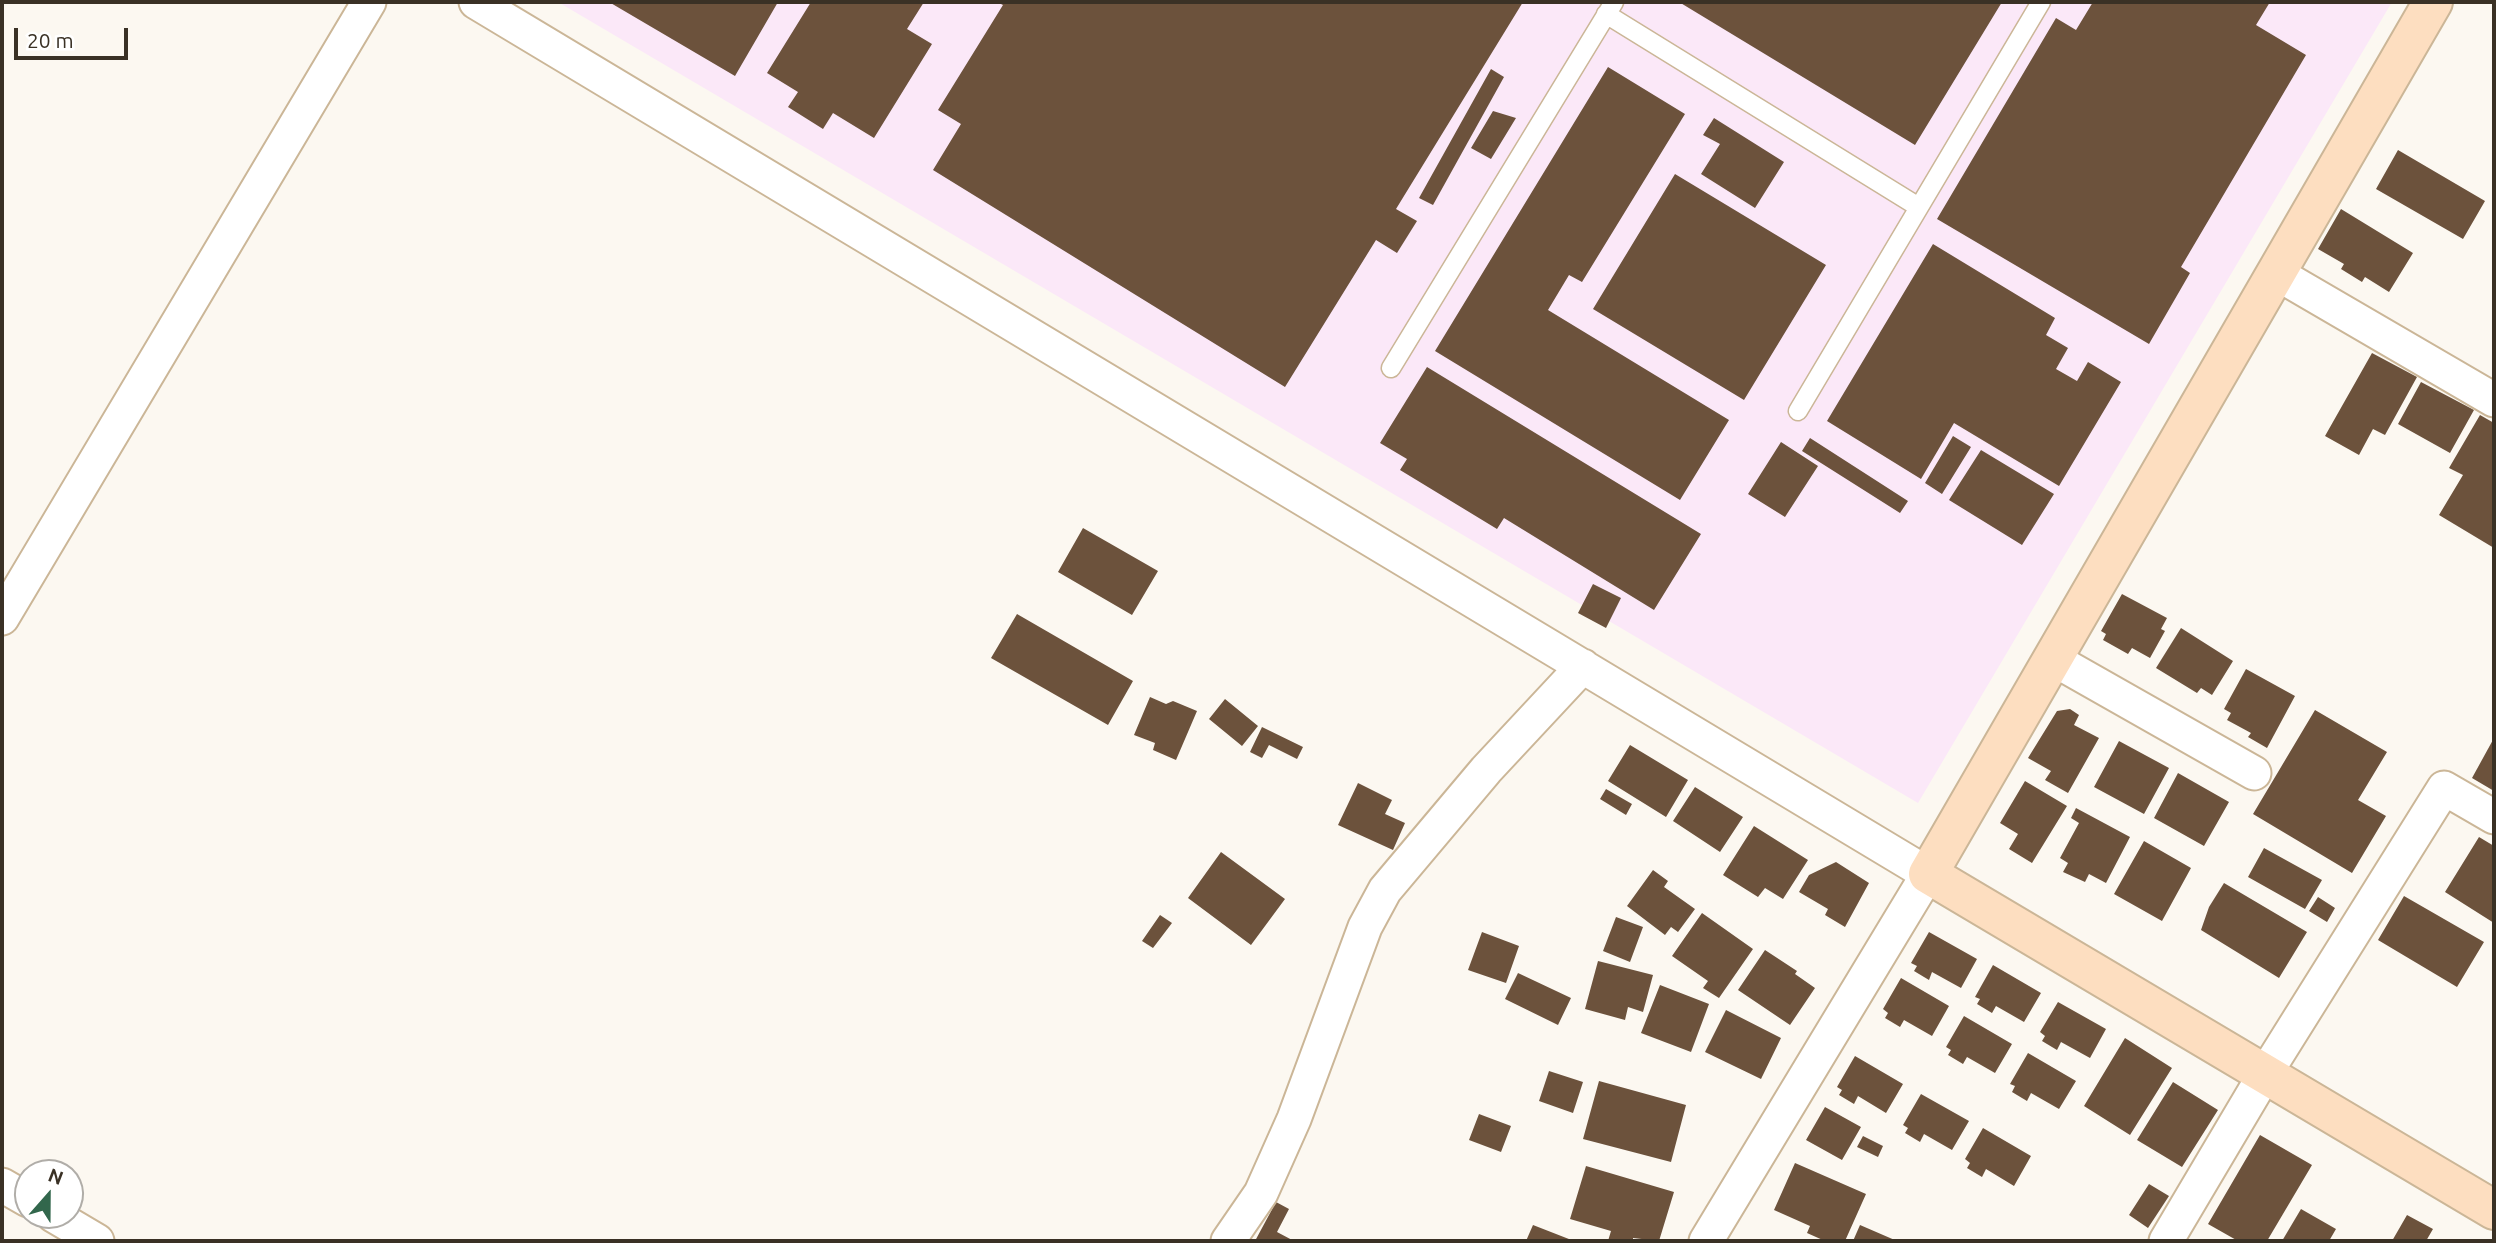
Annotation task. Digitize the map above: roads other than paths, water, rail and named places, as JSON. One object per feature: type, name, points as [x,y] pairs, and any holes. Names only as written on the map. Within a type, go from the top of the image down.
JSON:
[{"type":"street","points":[[2,618],[369,2]]},
{"type":"street","points":[[476,2],[1928,874],[2494,1210]]},
{"type":"street","points":[[1706,1241],[1928,874],[2433,2]]},
{"type":"street","points":[[2276,273],[2494,400]]},
{"type":"street","points":[[2053,659],[2254,773]]},
{"type":"street","points":[[1228,1241],[1261,1194],[1294,1119],[1364,927],[1385,890],[1486,771],[1583,666]]},
{"type":"street","points":[[2166,1241],[2265,1074],[2444,788],[2494,817]]},
{"type":"street","points":[[77,1229],[97,1241]]},
{"type":"lane","points":[[1798,411],[1917,206],[2041,2]]},
{"type":"lane","points":[[1391,368],[1610,8],[1917,206]]}]
